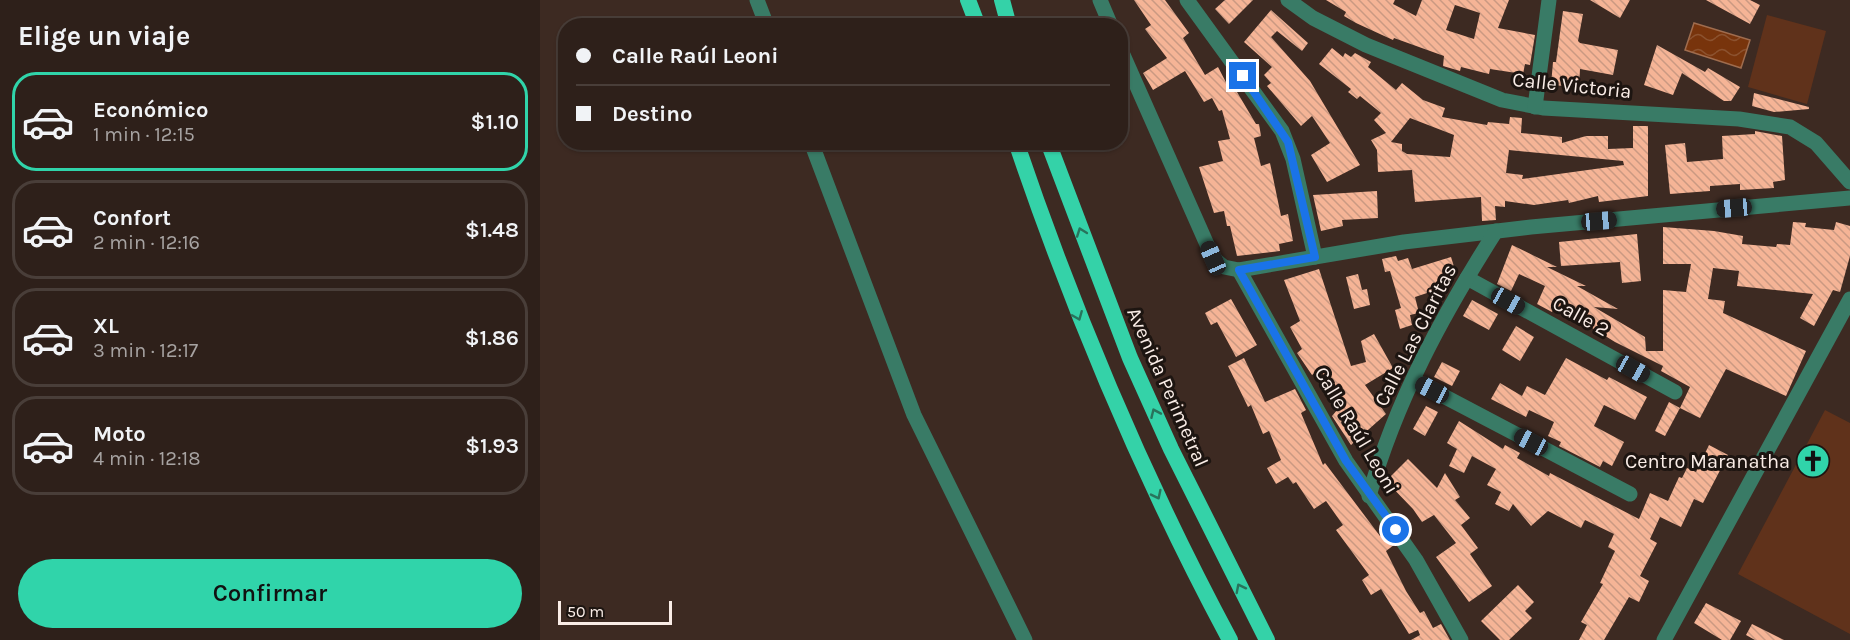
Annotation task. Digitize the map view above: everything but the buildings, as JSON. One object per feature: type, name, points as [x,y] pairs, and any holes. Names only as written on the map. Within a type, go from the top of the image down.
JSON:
[{"type":"highway","points":[[968,0],[976,18]]},
{"type":"highway","points":[[973,0],[977,18]]},
{"type":"highway","points":[[1002,0],[1007,18]]},
{"type":"highway","points":[[1019,150],[1058,264],[1100,371],[1141,463],[1230,640]]},
{"type":"highway","name":"Avenida Perimetral","points":[[1051,150],[1130,358],[1171,449],[1267,640]]},
{"type":"street","points":[[757,0],[763,18]]},
{"type":"street","points":[[1100,0],[1108,18]]},
{"type":"street","points":[[1187,0],[1282,130],[1293,159],[1315,257]]},
{"type":"street","name":"Calle Victoria","points":[[1288,0],[1313,18],[1366,45],[1502,100],[1535,106],[1739,119],[1790,127],[1816,143],[1850,182]]},
{"type":"street","points":[[1535,106],[1549,0]]},
{"type":"street","points":[[1128,66],[1213,258],[1224,267],[1239,270],[1404,242],[1496,231],[1850,198]]},
{"type":"street","points":[[814,150],[914,415],[1025,640]]},
{"type":"street","name":"Calle Las Claritas","points":[[1369,496],[1381,455],[1413,380],[1467,278],[1496,231]]},
{"type":"street","name":"Calle Raúl Leoni","points":[[1239,270],[1346,461],[1416,560],[1461,640]]},
{"type":"street","name":"Calle 2","points":[[1467,278],[1675,392]]},
{"type":"street","points":[[1664,640],[1850,299]]},
{"type":"street","points":[[1413,380],[1630,494]]},
{"type":"shaded area","points":[[1767,15],[1826,31],[1807,104],[1748,87]]},
{"type":"shaded area","points":[[1825,410],[1850,423],[1850,634],[1738,574]]},
{"type":"water","points":[[1694,23],[1750,40],[1741,68],[1685,50]]},
{"type":"place","name":"Centro Maranatha","points":[[1813,461]]},
{"type":"route","points":[[1243,76],[1282,130],[1288,142],[1315,257],[1239,270],[1346,461],[1396,530]]}]
